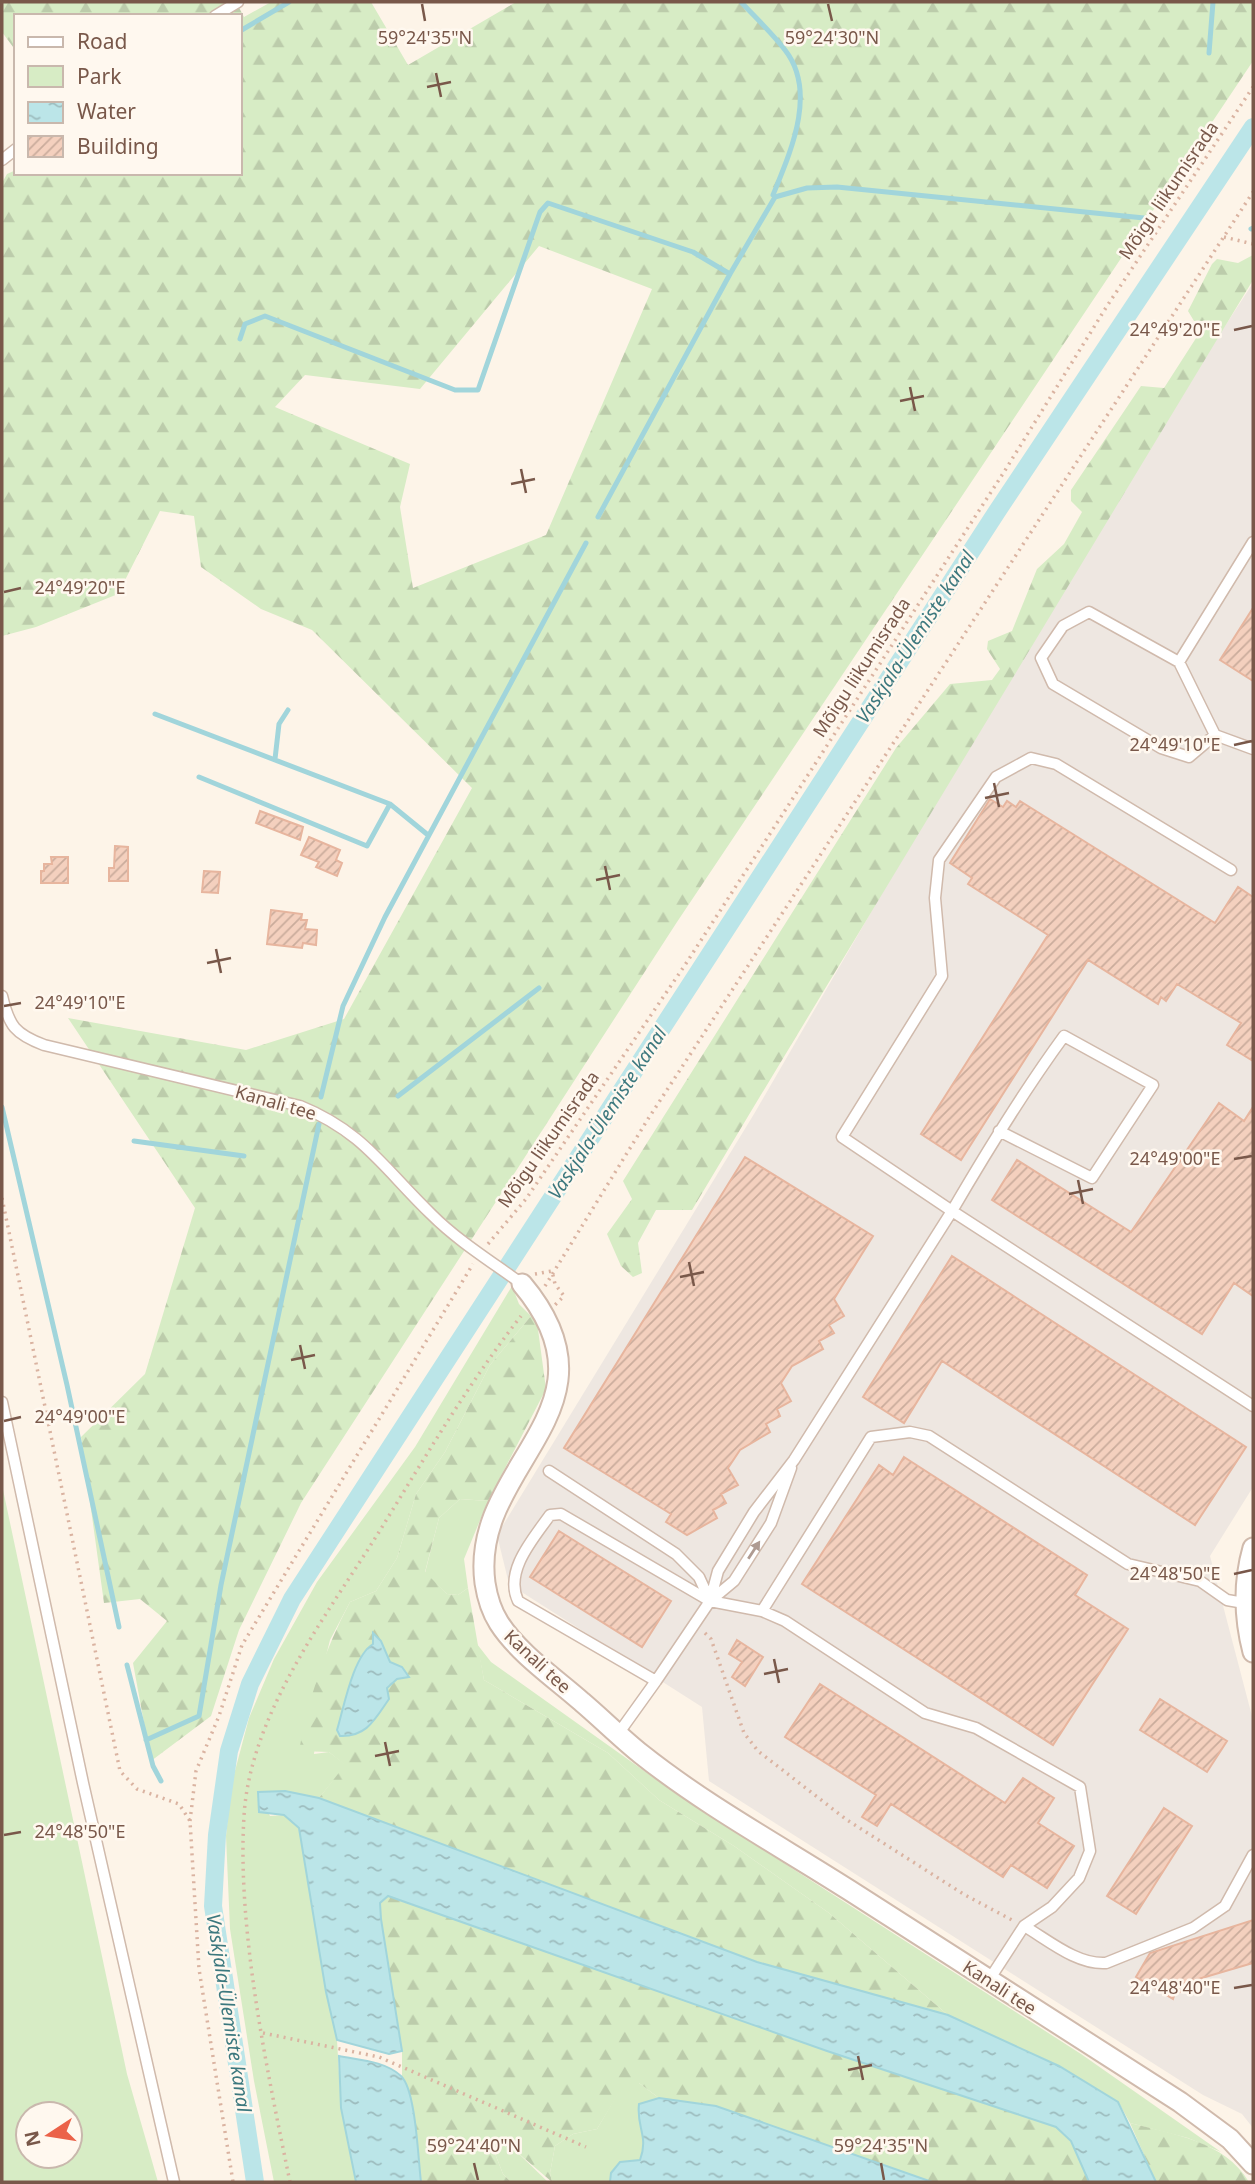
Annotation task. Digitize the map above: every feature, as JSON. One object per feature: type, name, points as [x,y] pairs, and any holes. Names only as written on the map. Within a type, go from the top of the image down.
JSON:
[{"type":"street","name":"Kanali tee","points":[[522,1284],[541,1308],[559,1354],[558,1392],[489,1530],[484,1559],[485,1584],[499,1623],[521,1648],[642,1755],[701,1796],[1180,2102],[1230,2139],[1253,2164]]},
{"type":"street","points":[[1253,1548],[1248,1565],[1244,1603],[1253,1652]]},
{"type":"lane","points":[[218,14],[238,2]]},
{"type":"lane","points":[[1179,662],[1253,542]]},
{"type":"lane","points":[[1215,735],[1189,757],[1161,748],[1052,684],[1041,657],[1063,626],[1089,612],[1179,662],[1215,735],[1253,749]]},
{"type":"lane","points":[[1231,870],[1056,764],[1031,758],[996,777],[939,860],[935,898],[942,976],[842,1137],[1253,1406]]},
{"type":"lane","name":"Kanali tee","points":[[2,996],[6,1014],[19,1035],[44,1045],[300,1105],[333,1119],[356,1136],[433,1216],[522,1284]]},
{"type":"lane","points":[[618,1734],[696,1624],[710,1601],[718,1571],[754,1512],[794,1460],[952,1211],[999,1131],[1018,1099],[1064,1036],[1153,1085],[1092,1178],[999,1131]]},
{"type":"lane","points":[[2,1402],[83,1783],[174,2182]]},
{"type":"lane","points":[[762,1611],[872,1437],[910,1432],[929,1436],[1128,1564],[1200,1581],[1227,1600],[1244,1603]]},
{"type":"lane","points":[[710,1601],[734,1581],[771,1523],[794,1460]]},
{"type":"lane","points":[[549,1471],[676,1554],[699,1577],[710,1601]]},
{"type":"lane","points":[[656,1681],[518,1601],[513,1590],[514,1572],[550,1515],[561,1514],[710,1601],[762,1611],[785,1621],[925,1713],[976,1728],[1080,1787],[1090,1851],[1079,1878],[1052,1907],[1024,1926],[989,1980]]},
{"type":"lane","points":[[1024,1926],[1074,1956],[1095,1964],[1106,1963],[1193,1928],[1225,1906],[1253,1854]]},
{"type":"path","name":"Mõigu liikumisrada","points":[[233,2182],[199,1969],[190,1821],[196,1771],[219,1716],[242,1645],[480,1253],[526,1199],[685,965],[1004,472],[1107,306],[1253,88]]},
{"type":"path","points":[[541,1308],[552,1271],[1253,192]]},
{"type":"path","points":[[1224,237],[1253,244]]},
{"type":"path","points":[[2,1198],[120,1771],[137,1789],[179,1804],[190,1821]]},
{"type":"path","points":[[522,1284],[535,1274],[552,1271]]},
{"type":"path","points":[[290,2182],[263,2033],[245,1896],[244,1814],[252,1769],[277,1700],[302,1650],[482,1365],[525,1310],[541,1308],[564,1296],[555,1284],[552,1271]]},
{"type":"path","points":[[696,1624],[711,1639],[744,1733],[758,1751],[847,1820],[965,1895],[1024,1926]]},
{"type":"path","points":[[263,2033],[379,2057],[586,2147]]},
{"type":"shaded area","points":[[1253,283],[1253,1487],[1210,1556],[1253,1720],[1253,2128],[1242,2114],[1203,2095],[709,1781],[702,1707],[509,1584],[497,1535],[754,1114],[1098,521]]},
{"type":"green space","points":[[2,2],[236,2],[244,17],[271,2],[371,2],[408,65],[516,2],[1253,2],[1253,61],[677,922],[301,1503],[239,1630],[211,1716],[151,1761],[133,1663],[167,1621],[140,1599],[104,1603],[81,1437],[145,1374],[195,1208],[68,1018],[246,1050],[344,1019],[472,788],[312,630],[261,609],[201,567],[194,516],[160,511],[118,594],[36,627],[2,636],[2,183],[7,174],[14,171],[14,175],[242,175],[242,14],[14,14],[14,48],[2,32]],"holes":[[[539,246],[652,289],[546,535],[413,588],[400,507],[410,464],[275,407],[305,375],[420,389]]]},
{"type":"green space","points":[[1253,255],[1253,280],[692,1210],[656,1210],[638,1243],[642,1273],[633,1277],[621,1266],[607,1234],[632,1199],[623,1181],[896,748],[950,684],[992,680],[1000,669],[987,649],[988,641],[1012,631],[1037,569],[1064,544],[1082,512],[1071,501],[1071,490],[1141,386],[1164,388],[1207,321],[1194,321],[1188,311],[1212,264],[1217,259],[1238,263]]},
{"type":"green space","points":[[512,1286],[519,1304],[531,1316],[490,1365],[445,1452],[416,1494],[397,1558],[376,1591],[350,1602],[330,1640],[324,1664],[314,1754],[329,1752],[346,1765],[319,1798],[285,1791],[258,1792],[270,1816],[284,1815],[299,1828],[326,1991],[337,2040],[341,2108],[356,2182],[274,2182],[254,2081],[230,1929],[226,1836],[231,1786],[249,1718],[274,1659],[317,1582],[415,1447]]},
{"type":"green space","points":[[531,1316],[537,1322],[546,1389],[488,1501],[460,1499],[439,1518],[425,1572],[447,1594],[458,1595],[468,1588],[484,1680],[608,1753],[659,1800],[734,1846],[829,1913],[948,2015],[757,1962],[319,1798],[345,1765],[329,1752],[299,1751],[312,1693],[325,1656],[350,1602],[376,1591],[397,1558],[416,1494],[445,1452],[490,1365]]},
{"type":"green space","points":[[2,1485],[127,2074],[158,2182],[2,2182]]},
{"type":"green space","points":[[460,1499],[488,1501],[464,1559],[468,1588],[458,1595],[447,1594],[425,1573],[439,1518]]},
{"type":"green space","points":[[477,1644],[491,1662],[678,1795],[1081,2054],[1221,2152],[1188,2138],[1130,2123],[1119,2103],[1058,2065],[948,2015],[829,1913],[734,1846],[659,1800],[608,1753],[484,1680]]},
{"type":"green space","points":[[388,1896],[827,2051],[1056,2127],[1071,2141],[1089,2182],[932,2182],[716,2106],[659,2098],[639,2083],[625,2083],[597,2129],[573,2134],[555,2146],[550,2173],[552,2182],[518,2153],[498,2142],[494,2151],[503,2174],[511,2182],[421,2182],[410,2097],[402,2077],[402,2051],[381,1919],[380,1903]]},
{"type":"green space","points":[[624,2083],[639,2083],[659,2098],[639,2104],[646,2141],[640,2160],[611,2173],[610,2182],[552,2182],[550,2173],[555,2146],[573,2134],[597,2129]]},
{"type":"green space","points":[[1130,2123],[1180,2136],[1212,2148],[1239,2168],[1249,2182],[1156,2182]]},
{"type":"green space","points":[[497,2142],[518,2153],[548,2182],[511,2182],[503,2174],[494,2151]]},
{"type":"water","points":[[373,1633],[381,1641],[390,1662],[402,1667],[409,1677],[397,1679],[387,1688],[389,1699],[364,1730],[349,1736],[340,1736],[337,1730],[350,1683],[360,1659],[373,1644]]},
{"type":"water","points":[[285,1791],[319,1798],[757,1962],[948,2015],[1059,2066],[1118,2102],[1156,2182],[1089,2182],[1071,2141],[1056,2127],[827,2051],[388,1896],[380,1903],[381,1919],[402,2051],[389,2054],[337,2040],[326,1992],[299,1828],[284,1815],[259,1812],[258,1792]]},
{"type":"water","points":[[339,2056],[372,2062],[401,2076],[410,2095],[413,2110],[421,2182],[356,2182],[341,2108]]},
{"type":"water","points":[[659,2098],[716,2106],[932,2182],[610,2182],[611,2173],[620,2162],[640,2160],[643,2138],[639,2104]]},
{"type":"building","points":[[1253,608],[1253,681],[1220,660]]},
{"type":"building","points":[[990,799],[1003,807],[1007,801],[1016,807],[1020,801],[1215,923],[1238,887],[1253,897],[1253,1061],[1227,1045],[1241,1023],[1177,984],[1166,1001],[1161,997],[1158,1004],[1088,960],[961,1160],[921,1134],[1048,935],[968,884],[972,878],[950,863]]},
{"type":"building","points":[[260,811],[303,827],[300,840],[256,823]]},
{"type":"building","points":[[309,837],[340,850],[336,860],[342,863],[337,876],[316,867],[319,862],[301,855]]},
{"type":"building","points":[[115,846],[128,847],[128,881],[109,881],[109,868],[114,868]]},
{"type":"building","points":[[51,857],[68,857],[68,883],[41,883],[41,871],[44,871],[44,864],[52,864]]},
{"type":"building","points":[[204,871],[220,872],[218,893],[202,892]]},
{"type":"building","points":[[271,910],[302,914],[301,920],[307,920],[305,929],[317,930],[316,945],[303,943],[302,948],[267,944]]},
{"type":"building","points":[[1219,1103],[1244,1121],[1253,1107],[1253,1296],[1234,1283],[1202,1334],[992,1200],[1017,1160],[1131,1232]]},
{"type":"building","points":[[745,1157],[873,1236],[834,1299],[844,1316],[829,1325],[834,1333],[819,1341],[823,1349],[792,1366],[781,1383],[791,1401],[777,1409],[780,1416],[766,1424],[770,1432],[740,1450],[728,1468],[738,1485],[721,1494],[726,1503],[713,1510],[717,1518],[687,1535],[666,1522],[671,1514],[564,1448]]},
{"type":"building","points":[[952,1256],[1246,1447],[1195,1525],[942,1361],[904,1423],[863,1397]]},
{"type":"building","points":[[904,1457],[1087,1575],[1075,1595],[1128,1629],[1053,1745],[802,1584],[879,1465],[893,1475]]},
{"type":"building","points":[[559,1531],[671,1601],[642,1647],[530,1577]]},
{"type":"building","points":[[737,1640],[763,1657],[745,1686],[732,1677],[742,1662],[729,1654]]},
{"type":"building","points":[[820,1684],[1005,1803],[1023,1778],[1054,1798],[1038,1823],[1074,1846],[1047,1888],[1011,1865],[1003,1877],[891,1804],[877,1826],[862,1817],[876,1795],[785,1737]]},
{"type":"building","points":[[1160,1699],[1227,1741],[1207,1772],[1140,1730]]},
{"type":"building","points":[[1164,1808],[1192,1826],[1136,1914],[1107,1896]]},
{"type":"building","points":[[1253,1920],[1253,1963],[1178,1985],[1180,1992],[1175,1993],[1173,1999],[1136,1977],[1150,1953]]},
{"type":"waterway","points":[[242,30],[289,2]]},
{"type":"waterway","points":[[741,2],[785,50],[795,67],[799,84],[798,122],[787,161],[773,195]]},
{"type":"waterway","points":[[1209,53],[1213,2]]},
{"type":"waterway","name":"Vaskjala-Ülemiste kanal","points":[[255,2182],[213,1906],[217,1835],[229,1751],[250,1684],[292,1599],[996,513],[1253,127]]},
{"type":"waterway","points":[[240,339],[245,324],[265,316],[455,390],[478,390],[540,212],[548,203],[693,252],[730,274],[775,197],[807,188],[837,187],[1144,218]]},
{"type":"waterway","points":[[598,517],[730,274]]},
{"type":"waterway","points":[[321,1097],[343,1006],[385,917],[586,543]]},
{"type":"waterway","points":[[275,759],[279,724],[288,710]]},
{"type":"waterway","points":[[155,714],[390,804],[428,835]]},
{"type":"waterway","points":[[199,777],[367,846],[390,804]]},
{"type":"waterway","points":[[398,1096],[539,988]]},
{"type":"waterway","points":[[2,1107],[67,1385],[119,1627]]},
{"type":"waterway","points":[[146,1740],[199,1716],[221,1585],[319,1124]]},
{"type":"waterway","points":[[134,1141],[244,1156]]},
{"type":"waterway","points":[[127,1665],[153,1766],[161,1781]]}]
